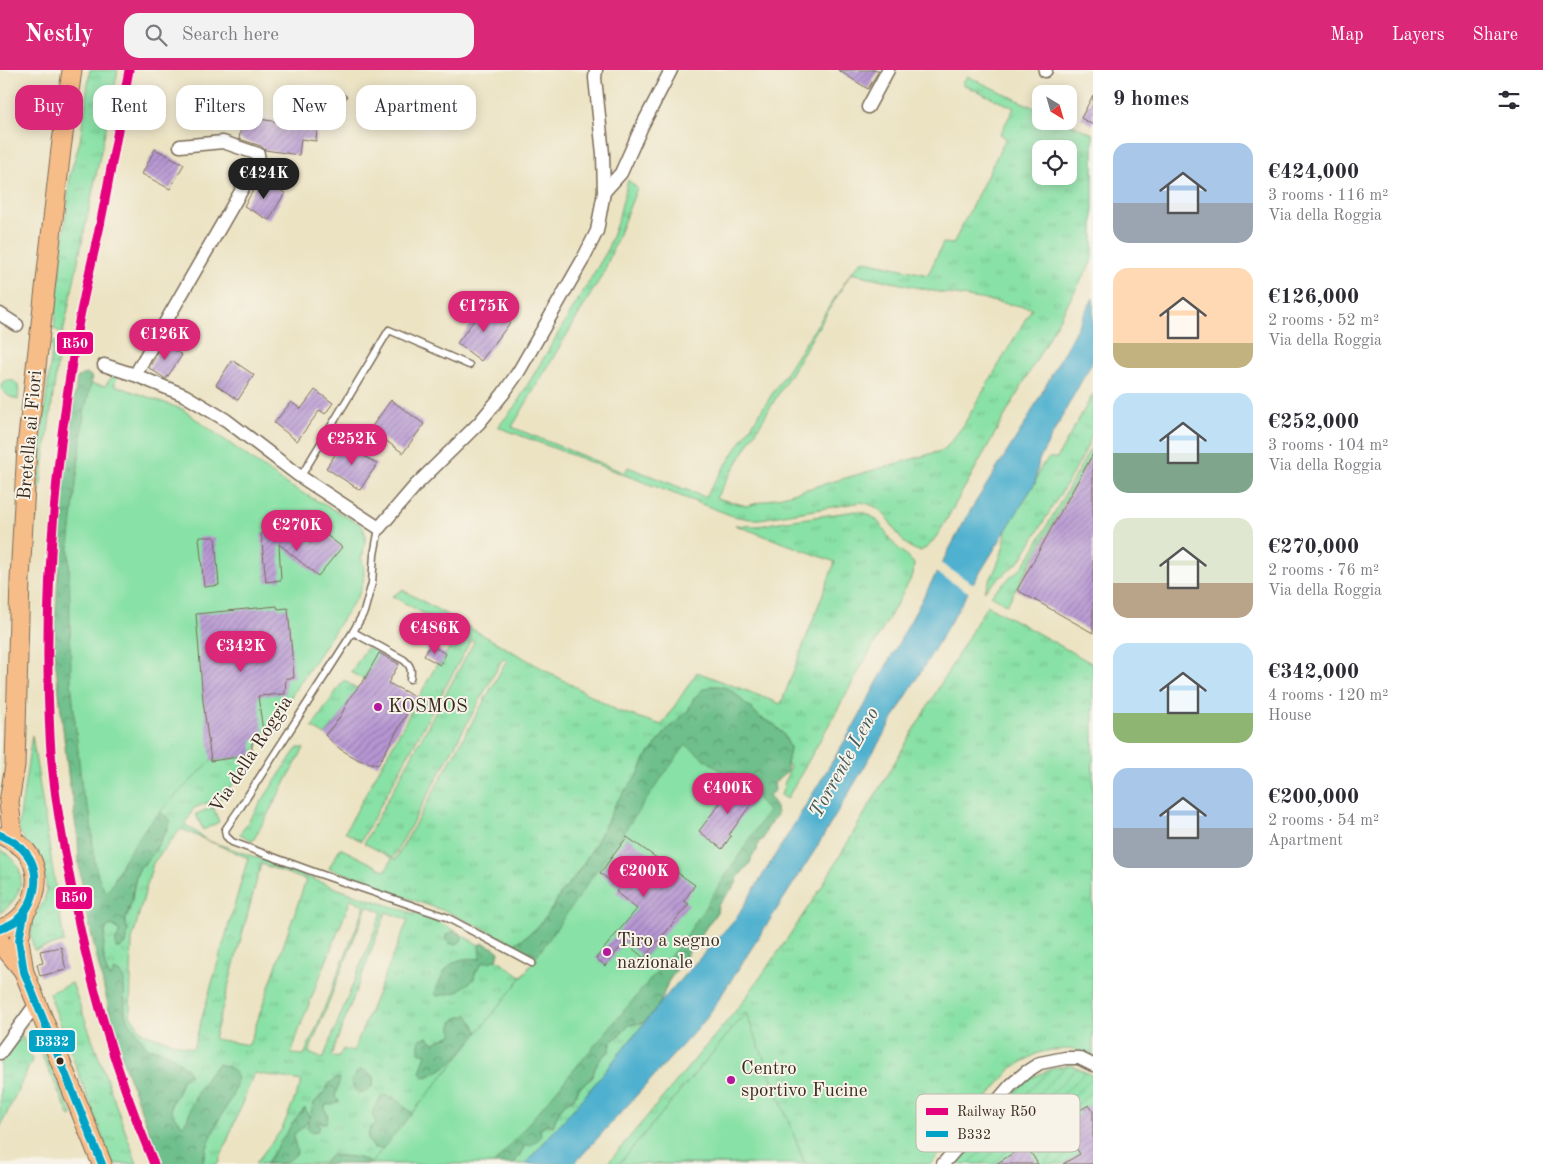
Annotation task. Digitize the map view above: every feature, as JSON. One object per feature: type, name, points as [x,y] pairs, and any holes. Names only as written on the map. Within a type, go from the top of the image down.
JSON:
[{"type":"main road","name":"Bretella ai Fiori","points":[[7,838],[4,809],[15,765],[20,580],[27,446],[61,149],[72,70]]},
{"type":"main road","points":[[0,929],[14,923],[24,914],[33,900],[36,884],[34,867],[26,852],[7,838]]},
{"type":"main road","points":[[24,914],[19,940],[24,972],[102,1164]]},
{"type":"main road","points":[[0,942],[24,972]]},
{"type":"street","points":[[104,364],[184,395],[218,415],[301,476],[378,528],[416,485],[479,423],[503,394],[519,370],[589,246],[596,231],[604,192],[603,154],[595,78],[596,70]]},
{"type":"street","points":[[604,192],[621,173],[642,126],[671,70]]},
{"type":"street","points":[[868,107],[888,70]]},
{"type":"street","points":[[135,375],[259,160],[258,154],[223,142],[180,146]]},
{"type":"street","points":[[0,314],[17,325]]},
{"type":"street","points":[[0,1053],[36,1004]]},
{"type":"street","points":[[1003,1094],[1026,1072],[1040,1063],[1058,1058],[1079,1058],[1093,1065]]},
{"type":"street","points":[[943,1164],[953,1152]]},
{"type":"lane","points":[[301,476],[389,330],[469,365]]},
{"type":"lane","name":"Via della Roggia","points":[[378,528],[372,583],[364,612],[238,810],[226,830],[226,836],[232,842],[446,917],[532,963]]},
{"type":"lane","points":[[353,632],[404,660],[411,669],[410,680]]},
{"type":"green space","points":[[90,70],[118,70],[115,85],[93,85],[93,130],[105,130],[63,333],[54,329],[70,175],[83,130]]},
{"type":"green space","points":[[967,76],[1032,107],[1032,130],[1078,130],[1078,128],[1093,134],[1093,259],[939,533],[928,547],[920,551],[906,544],[883,513],[875,507],[862,502],[760,519],[733,516],[498,427],[515,406],[606,253],[618,220],[628,180],[637,188],[604,272],[512,427],[625,473],[628,467],[705,497],[851,273],[862,260],[928,275],[943,243],[953,244],[1006,138],[1000,134],[1014,108],[962,84]],"holes":[[[851,273],[933,291],[1032,308],[963,426],[944,450],[747,506],[716,498]]]},
{"type":"green space","points":[[53,341],[60,344],[36,520],[38,466]]},
{"type":"green space","points":[[87,374],[91,376],[92,380],[84,414],[69,547],[71,680],[82,791],[90,813],[95,864],[102,886],[115,879],[129,850],[156,815],[162,813],[171,821],[151,857],[140,867],[136,877],[132,900],[125,921],[128,931],[126,944],[116,948],[116,939],[120,932],[111,925],[106,928],[104,960],[110,978],[114,970],[120,973],[124,980],[125,1015],[148,1049],[154,1049],[172,1056],[190,1073],[183,1080],[171,1106],[173,1115],[180,1123],[183,1125],[185,1123],[200,1088],[218,1064],[231,1068],[236,1075],[236,1087],[217,1123],[202,1164],[161,1164],[118,1048],[86,911],[79,865],[78,839],[74,815],[75,807],[69,782],[54,648],[63,484],[77,378]]},
{"type":"green space","points":[[115,375],[118,376],[114,385],[182,409],[286,484],[360,524],[365,531],[363,532],[366,534],[361,557],[364,566],[364,576],[359,594],[252,755],[211,761],[146,827],[123,861],[111,887],[106,892],[95,864],[90,813],[82,791],[71,680],[69,547],[84,414],[91,384],[105,386]]},
{"type":"green space","points":[[6,380],[17,383],[19,389],[18,400],[6,395],[1,387],[1,384]]},
{"type":"green space","points":[[1093,394],[1093,433],[1083,456],[1020,561],[984,591],[1002,553],[1006,529],[1035,483],[1042,465],[1049,458],[1057,458]]},
{"type":"green space","points":[[1093,444],[1093,452],[1007,605],[991,595],[1023,566],[1030,556]]},
{"type":"green space","points":[[856,511],[865,513],[877,520],[897,547],[914,564],[913,575],[787,799],[781,795],[790,766],[787,764],[790,748],[784,735],[775,725],[761,718],[730,689],[694,698],[688,711],[668,729],[645,759],[639,773],[616,803],[597,842],[553,907],[536,929],[515,944],[448,912],[375,887],[376,884],[329,868],[340,848],[386,871],[392,858],[364,843],[474,642],[471,640],[361,841],[345,832],[437,664],[440,665],[453,641],[451,639],[455,631],[392,596],[403,590],[618,711],[662,725],[697,672],[781,704],[835,562],[735,525],[759,526]],"holes":[[[503,658],[507,660],[395,860],[393,858]]]},
{"type":"green space","points":[[987,605],[1093,664],[1093,1056],[1073,1049],[1051,1050],[1038,1053],[1012,1068],[990,1094],[916,1094],[916,1152],[941,1152],[931,1164],[805,1164],[788,1121],[753,1164],[607,1164],[742,1003],[821,888]]},
{"type":"green space","points":[[367,647],[379,653],[364,680],[351,672]]},
{"type":"green space","points":[[344,680],[357,689],[340,717],[325,735],[312,727]]},
{"type":"green space","points":[[711,686],[730,689],[761,718],[775,725],[784,735],[790,748],[787,772],[774,783],[775,790],[769,795],[776,808],[777,815],[768,826],[763,839],[758,843],[757,851],[752,856],[750,863],[738,877],[736,884],[718,905],[717,912],[668,982],[660,1003],[645,1022],[629,1025],[611,1042],[610,1050],[598,1062],[593,1077],[579,1088],[573,1100],[562,1107],[553,1126],[546,1124],[540,1129],[541,1137],[530,1146],[526,1144],[514,1164],[487,1164],[756,797],[736,782],[540,957],[532,955],[515,944],[536,929],[574,878],[597,842],[616,803],[639,773],[645,759],[668,729],[688,711],[694,698],[702,690]]},
{"type":"green space","points":[[32,735],[64,942],[34,950],[30,927],[33,918],[43,903],[46,883],[40,864],[18,830]]},
{"type":"green space","name":"Tiro a segno nazionale","points":[[686,745],[756,797],[768,811],[683,941],[494,1164],[370,1164],[528,969]]},
{"type":"green space","points":[[297,748],[304,748],[253,841],[240,834]]},
{"type":"green space","points":[[252,755],[225,796],[194,808],[185,824],[205,840],[181,829],[153,863],[132,940],[130,1015],[143,1033],[193,1049],[248,858],[208,841],[341,890],[443,924],[498,956],[497,959],[521,977],[528,969],[548,985],[371,1164],[357,1158],[331,1155],[323,1164],[255,1164],[282,1129],[302,1081],[254,1073],[218,1164],[202,1164],[211,1135],[235,1086],[192,1105],[189,1119],[183,1126],[173,1116],[171,1107],[183,1080],[190,1073],[157,1049],[148,1050],[125,1015],[124,980],[110,978],[107,972],[104,954],[106,928],[111,925],[116,927],[126,944],[128,931],[125,921],[129,912],[136,877],[140,867],[151,857],[168,828],[95,857],[94,850],[211,761]],"holes":[[[261,864],[306,880],[249,1045],[214,1039]],[[351,899],[365,906],[304,1055],[291,1054]],[[367,906],[382,912],[323,1059],[309,1053]],[[386,912],[408,920],[353,1052],[343,1049],[338,1058],[331,1056]]]},
{"type":"green space","points":[[213,807],[219,822],[203,830],[196,814]]},
{"type":"green space","points":[[0,850],[9,855],[16,863],[21,879],[20,887],[13,901],[0,913]]},
{"type":"green space","points":[[455,931],[461,934],[462,940],[456,945],[446,940],[446,935]]},
{"type":"green space","points":[[482,943],[499,952],[497,959],[483,962],[475,973],[474,979],[457,992],[437,996],[435,993],[442,976],[450,965],[462,959],[480,959],[479,945]]},
{"type":"green space","points":[[72,983],[137,1164],[112,1164],[49,993]]},
{"type":"green space","name":"Centro sportivo Fucine","points":[[746,1013],[805,1164],[619,1164]]},
{"type":"green space","points":[[468,1015],[478,1032],[461,1053],[449,1064],[425,1077],[420,1072],[426,1054],[419,1052],[419,1039],[428,1037],[434,1043],[452,1035],[452,1022],[457,1018]]},
{"type":"green space","points":[[645,1022],[584,1097],[525,1164],[514,1164],[526,1144],[546,1124],[553,1126],[562,1107],[573,1100],[579,1088],[593,1077],[598,1062],[610,1050],[611,1042],[629,1025]]},
{"type":"green space","points":[[34,1030],[73,1115],[70,1117],[31,1032]]},
{"type":"green space","points":[[22,1035],[32,1060],[0,1128],[0,1064]]},
{"type":"green space","points":[[1071,1065],[1093,1076],[1093,1164],[954,1164],[964,1152],[1080,1152],[1080,1094],[1013,1094],[1024,1081],[1053,1068]]},
{"type":"green space","points":[[363,1069],[373,1077],[373,1084],[366,1092],[358,1093],[351,1081],[358,1071]]},
{"type":"green space","points":[[337,1078],[340,1079],[335,1097],[339,1101],[331,1105],[326,1104],[325,1109],[328,1117],[326,1123],[318,1123],[320,1128],[317,1131],[310,1132],[308,1120],[295,1133],[297,1153],[284,1163],[266,1164],[296,1118],[305,1108],[309,1118],[314,1103],[326,1090],[328,1084]]},
{"type":"green space","points":[[383,1095],[393,1097],[412,1113],[404,1128],[391,1143],[383,1148],[374,1148],[368,1140],[369,1130],[376,1123],[372,1114]]},
{"type":"green space","points":[[331,1155],[362,1159],[371,1164],[323,1164]]},
{"type":"water","name":"Torrente Leno","points":[[1093,298],[1093,361],[1039,460],[1035,483],[815,850],[706,1019],[574,1164],[525,1164],[584,1097],[671,990],[736,918],[852,729],[970,511],[1026,422]]},
{"type":"pier","points":[[940,563],[975,585],[970,593],[935,572]]},
{"type":"building","points":[[838,70],[879,70],[868,89]]},
{"type":"building","points":[[1093,95],[1093,125],[1081,118]]},
{"type":"building","points":[[263,120],[273,121],[273,130],[317,130],[316,141],[301,139],[299,155],[265,150],[261,146],[239,139],[240,130],[263,130]]},
{"type":"building","points":[[155,149],[184,164],[170,189],[142,174]]},
{"type":"building","points":[[260,179],[285,193],[269,220],[244,206]]},
{"type":"building","points":[[486,305],[510,323],[481,361],[457,343]]},
{"type":"building","points":[[163,343],[182,355],[166,379],[149,368]]},
{"type":"building","points":[[232,360],[254,375],[238,400],[216,385]]},
{"type":"building","points":[[315,390],[333,403],[325,414],[320,410],[297,441],[274,423],[291,402],[301,409]]},
{"type":"building","points":[[391,400],[424,424],[403,453],[370,429]]},
{"type":"building","points":[[343,443],[377,464],[360,490],[326,468]]},
{"type":"building","points":[[1093,454],[1093,633],[1017,590]]},
{"type":"building","points":[[321,531],[342,547],[318,576],[279,544],[281,580],[266,582],[261,533],[278,532],[278,535],[300,533],[311,543]]},
{"type":"building","points":[[199,537],[215,537],[219,585],[204,587]]},
{"type":"building","points":[[277,606],[278,609],[288,608],[294,678],[286,678],[285,694],[258,696],[264,738],[252,740],[252,755],[211,761],[203,701],[196,614]]},
{"type":"building","points":[[430,645],[446,654],[440,665],[424,656]]},
{"type":"building","name":"KOSMOS","points":[[379,653],[399,664],[388,683],[416,697],[378,765],[359,760],[340,749],[325,735],[340,717],[350,697],[364,680]]},
{"type":"building","points":[[736,782],[756,797],[729,835],[731,836],[722,849],[699,831]]},
{"type":"building","points":[[627,837],[695,885],[684,901],[689,904],[644,958],[625,942],[605,966],[596,958],[637,909],[616,892],[619,888],[600,873]]},
{"type":"building","points":[[61,947],[66,970],[40,976],[37,964],[43,963],[40,951]]},
{"type":"building","points":[[1089,1105],[1093,1111],[1093,1164],[1063,1164],[1080,1154],[1080,1110]]},
{"type":"building","points":[[1015,1152],[1030,1152],[1038,1164],[996,1164]]},
{"type":"rail line","name":"R50","points":[[129,70],[103,210],[79,320],[67,397],[52,542],[49,591],[48,688],[51,752],[56,800],[74,903],[92,979],[113,1053],[125,1090],[154,1164]]},
{"type":"transit line","name":"B332","points":[[0,835],[26,853],[31,861],[35,879],[35,888],[29,905],[15,921],[0,929]]},
{"type":"transit line","name":"B332","points":[[24,915],[19,940],[24,972],[102,1164]]},
{"type":"place","name":"KOSMOS","points":[[378,707]]},
{"type":"place","name":"Tiro a segno nazionale","points":[[607,952]]},
{"type":"place","name":"Centro sportivo Fucine","points":[[731,1080]]}]
